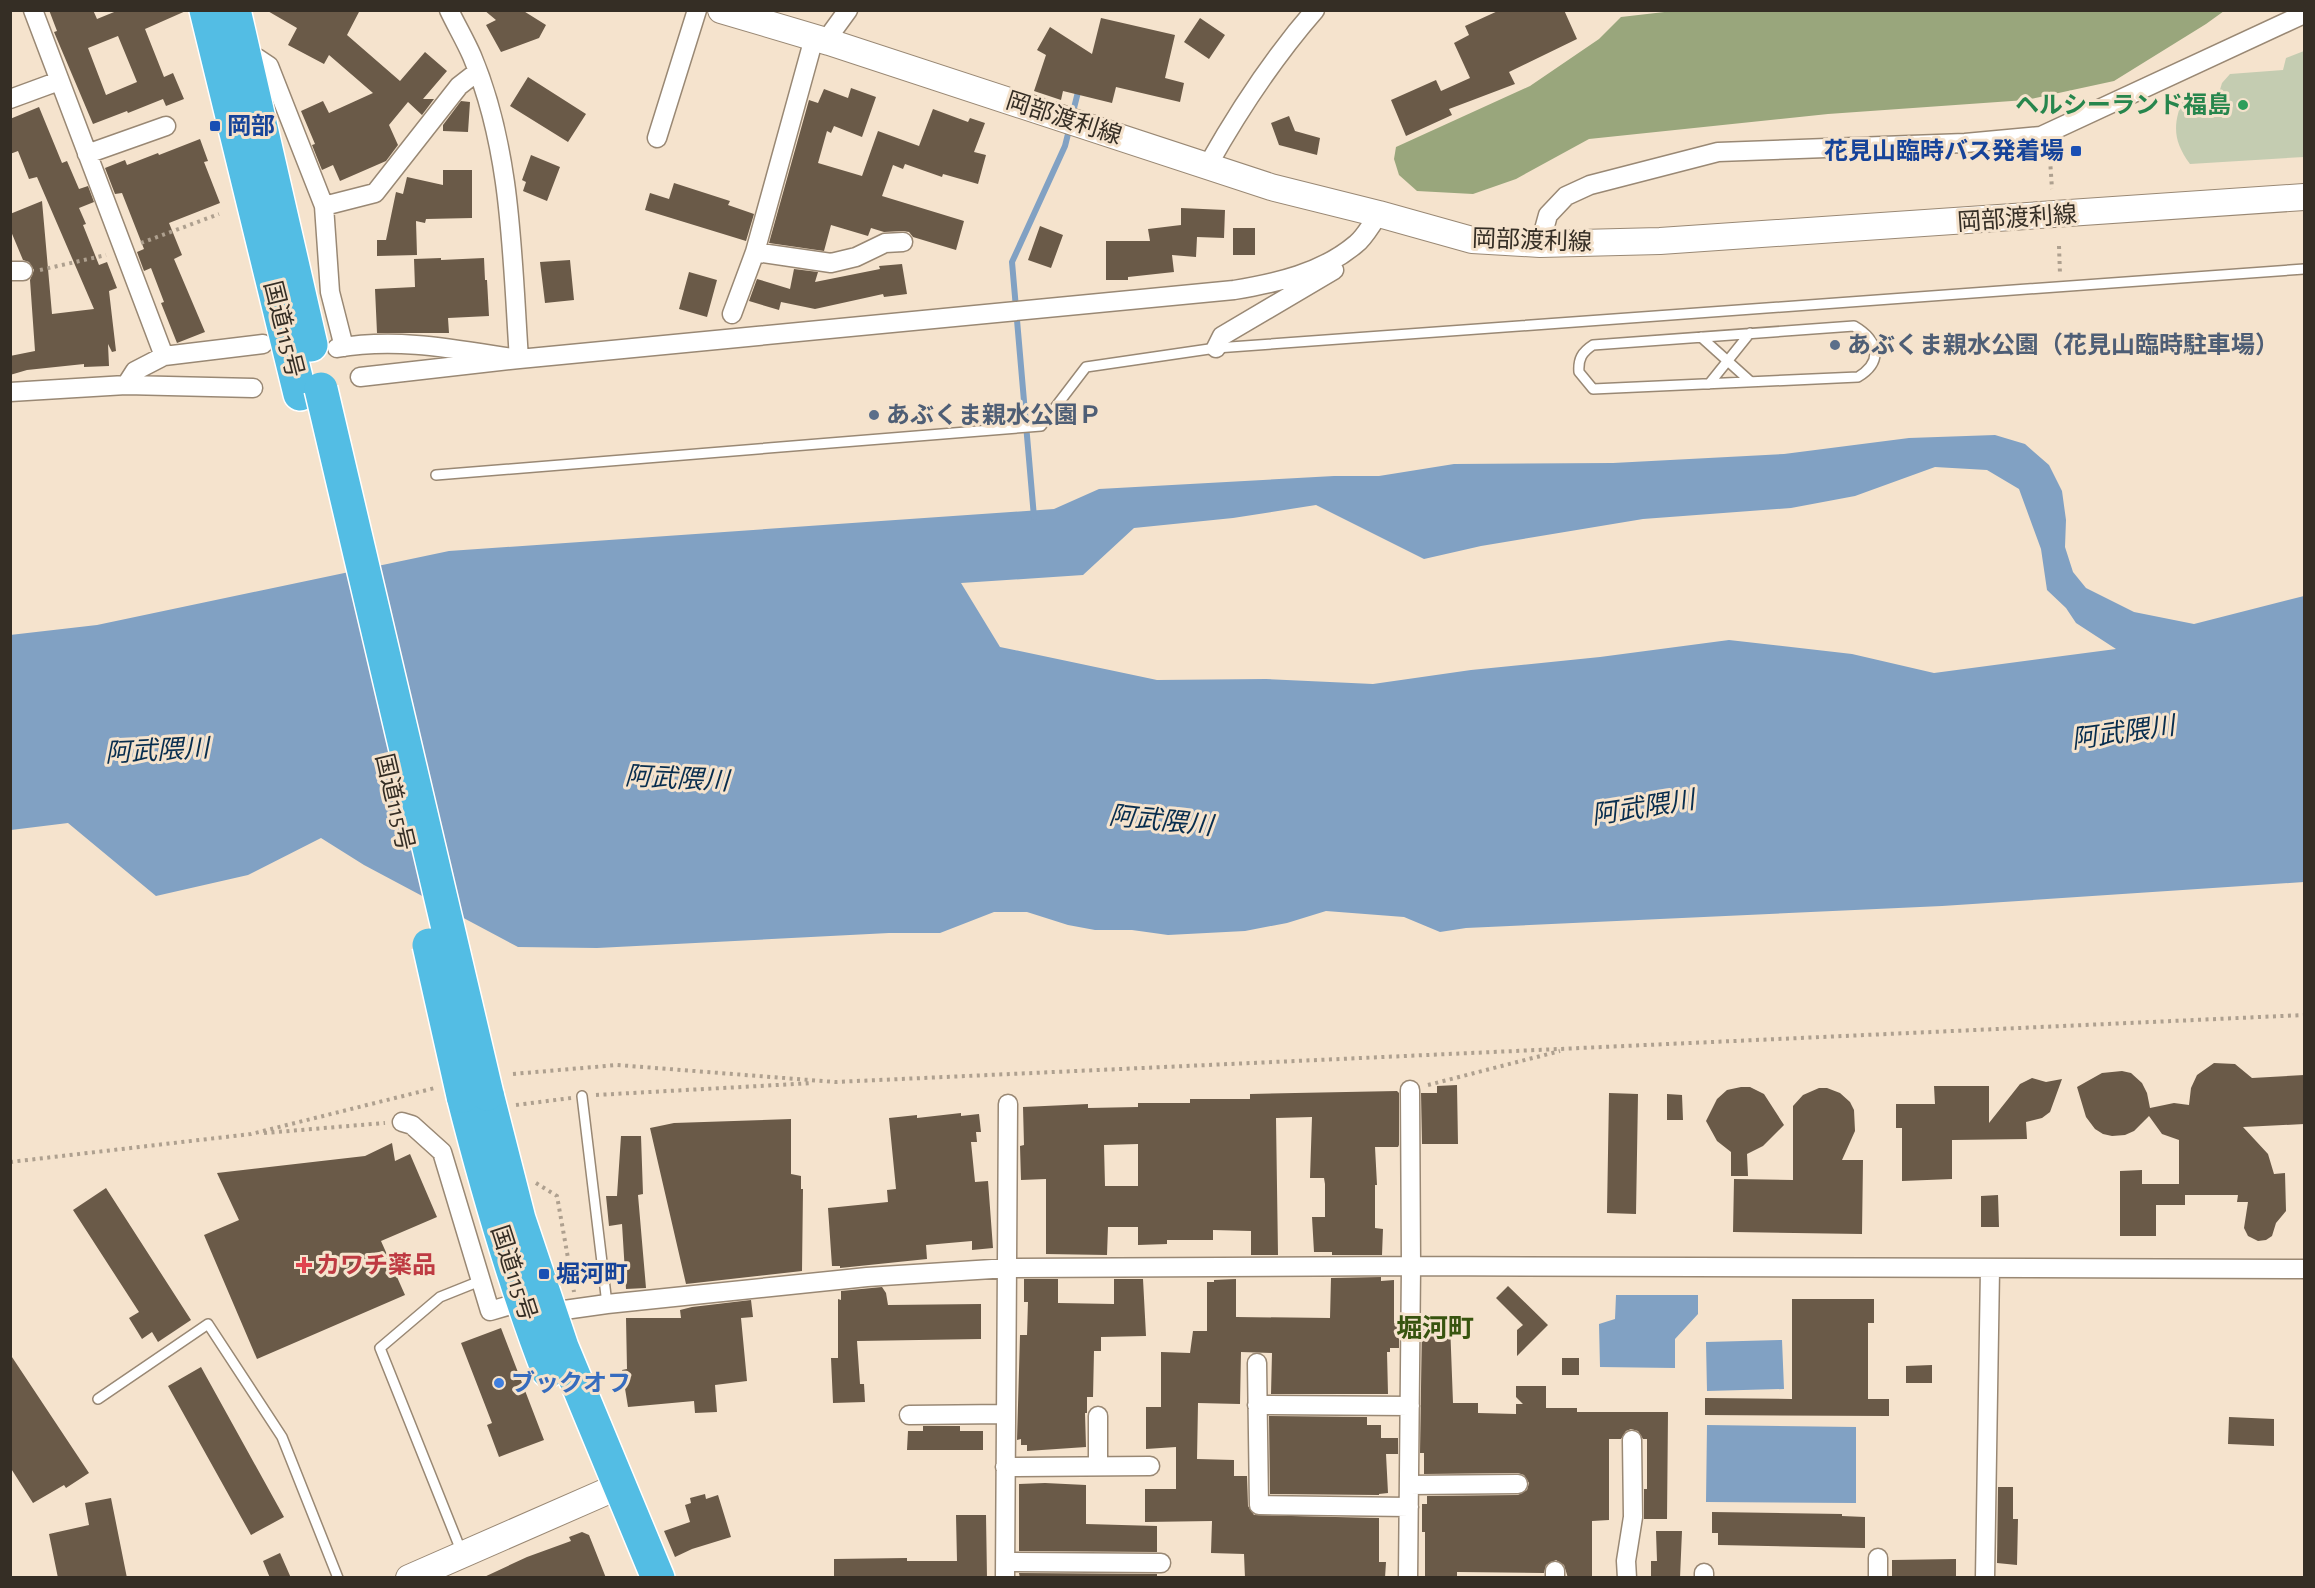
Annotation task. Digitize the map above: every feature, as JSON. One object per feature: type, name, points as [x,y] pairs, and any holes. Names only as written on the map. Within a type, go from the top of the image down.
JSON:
[{"type":"highway","name":"国道115号","points":[[206,10],[311,392]]},
{"type":"highway","name":"国道115号","points":[[234,10],[247,59],[311,392],[471,1097],[481,1167],[550,1307],[610,1491],[634,1578]]},
{"type":"highway","name":"国道115号","points":[[610,1491],[658,1578]]},
{"type":"main road","name":"岡部渡利線","points":[[721,10],[821,40],[1271,187],[1472,240],[1540,244],[1660,241],[2304,197]]},
{"type":"main road","points":[[409,1578],[610,1491]]},
{"type":"street","points":[[33,10],[164,356]]},
{"type":"street","points":[[448,10],[472,56],[494,130],[509,212],[519,359]]},
{"type":"street","points":[[657,138],[698,10]]},
{"type":"street","points":[[732,314],[755,252],[821,40],[832,32],[848,10]]},
{"type":"street","points":[[1208,165],[1240,108],[1315,10]]},
{"type":"street","points":[[1540,244],[1548,215],[1566,196],[1590,185],[1718,152],[1965,143],[2041,136],[2304,15]]},
{"type":"street","points":[[247,59],[257,58],[269,66],[324,206],[330,292],[340,347],[410,343],[519,359]]},
{"type":"street","points":[[324,206],[375,193],[459,86],[477,72]]},
{"type":"street","points":[[10,99],[59,81]]},
{"type":"street","points":[[87,154],[166,126]]},
{"type":"street","points":[[360,377],[519,359],[1234,290],[1284,280],[1323,266],[1358,243],[1379,214]]},
{"type":"street","points":[[755,252],[831,263],[855,257],[885,243],[903,242]]},
{"type":"street","points":[[1216,348],[1222,336],[1344,265],[1356,252],[1358,243]]},
{"type":"street","points":[[126,385],[135,371],[164,356],[263,344]]},
{"type":"street","points":[[10,392],[126,385],[253,388]]},
{"type":"street","points":[[1408,1578],[1410,1090]]},
{"type":"street","points":[[1008,1104],[1005,1570],[1161,1563]]},
{"type":"street","points":[[402,1122],[412,1125],[442,1152],[490,1311],[607,1304],[867,1277],[1008,1268],[1411,1266],[2304,1269]]},
{"type":"street","points":[[1985,1578],[1990,1269]]},
{"type":"street","points":[[1257,1363],[1258,1505],[1409,1507]]},
{"type":"street","points":[[1257,1405],[1410,1406]]},
{"type":"street","points":[[909,1415],[1005,1414]]},
{"type":"street","points":[[1098,1416],[1098,1466]]},
{"type":"street","points":[[1627,1578],[1626,1561],[1633,1517],[1632,1440]]},
{"type":"street","points":[[1005,1467],[1150,1466]]},
{"type":"street","points":[[1409,1485],[1518,1484]]},
{"type":"street","points":[[1878,1558],[1878,1578]]},
{"type":"lane","points":[[436,475],[1041,426],[1086,367],[1216,348],[2304,269]]},
{"type":"lane","points":[[1854,326],[1871,340],[1875,354],[1874,363],[1868,371],[1858,377],[1593,389],[1579,372],[1580,358],[1584,351],[1593,345],[1750,333],[1854,326]]},
{"type":"lane","points":[[1709,384],[1750,333]]},
{"type":"lane","points":[[1701,337],[1751,382]]},
{"type":"lane","points":[[582,1096],[607,1304]]},
{"type":"lane","points":[[463,1555],[380,1348],[440,1297],[480,1281]]},
{"type":"lane","points":[[98,1399],[208,1324],[282,1437],[338,1578]]},
{"type":"path","points":[[2050,159],[2052,189]]},
{"type":"path","points":[[2059,246],[2061,286]]},
{"type":"path","points":[[251,1134],[471,1097],[512,1106],[582,1096],[829,1082],[2304,1015]]},
{"type":"path","points":[[1410,1090],[1567,1049]]},
{"type":"path","points":[[513,1074],[617,1065],[829,1082]]},
{"type":"path","points":[[10,1162],[251,1134],[402,1122]]},
{"type":"path","points":[[533,1181],[557,1196],[550,1307]]},
{"type":"green space","points":[[1673,11],[2224,11],[2114,81],[2026,100],[1828,114],[1589,139],[1516,179],[1473,194],[1417,191],[1399,175],[1394,159],[1396,147],[1530,86],[1599,39],[1621,17]]},
{"type":"green space","name":"ヘルシーランド福島","points":[[2304,51],[2304,157],[2190,164],[2180,147],[2176,131],[2184,96],[2219,93],[2222,83],[2230,74],[2283,70],[2286,58]]},
{"type":"water","name":"阿武隈川","points":[[1995,435],[2025,444],[2049,465],[2062,491],[2066,520],[2065,547],[2073,572],[2086,588],[2134,612],[2194,624],[2304,596],[2304,882],[1942,906],[1466,928],[1440,932],[1404,917],[1326,911],[1287,923],[1245,931],[1168,935],[1132,930],[1095,930],[1068,925],[1027,912],[994,912],[940,933],[889,933],[597,948],[518,947],[364,865],[321,838],[248,875],[156,896],[68,823],[11,830],[10,635],[97,625],[449,551],[1054,509],[1099,489],[1334,476],[1379,476],[1454,464],[1613,463],[1784,454],[1909,438]],"holes":[[[1935,467],[1987,470],[2019,489],[2041,549],[2047,590],[2066,608],[2076,623],[2116,649],[1934,673],[1852,654],[1729,640],[1600,657],[1471,670],[1373,684],[1266,679],[1157,680],[1000,647],[961,583],[1083,575],[1134,528],[1233,518],[1316,505],[1424,559],[1481,546],[1643,519],[1791,508],[1855,496]]]},
{"type":"water","points":[[1616,1295],[1698,1295],[1698,1314],[1675,1339],[1675,1368],[1600,1367],[1599,1324],[1615,1319]]},
{"type":"water","points":[[1782,1340],[1784,1389],[1707,1391],[1706,1342]]},
{"type":"water","points":[[1707,1425],[1856,1427],[1856,1503],[1706,1502]]},
{"type":"building","points":[[49,10],[93,10],[97,19],[119,10],[188,10],[145,29],[164,77],[173,73],[184,99],[166,106],[163,99],[93,124],[54,32],[57,31]],"holes":[[[118,36],[137,82],[106,95],[88,48]]]},
{"type":"building","points":[[266,10],[360,10],[347,35],[400,81],[425,52],[447,71],[423,99],[434,99],[422,115],[408,102],[389,125],[398,145],[386,161],[340,181],[333,165],[322,170],[312,145],[315,144],[301,111],[323,101],[329,113],[373,93],[329,55],[324,64],[288,45],[297,28]]},
{"type":"building","points":[[484,10],[522,10],[546,25],[539,38],[501,52],[486,25],[496,20]]},
{"type":"building","points":[[1500,10],[1564,10],[1577,39],[1509,72],[1515,84],[1449,109],[1452,115],[1406,136],[1391,100],[1436,80],[1441,91],[1470,78],[1454,43],[1469,35],[1465,26]]},
{"type":"building","points":[[1101,18],[1175,35],[1165,78],[1184,83],[1180,102],[1116,87],[1112,103],[1063,91],[1061,100],[1034,91],[1046,55],[1037,50],[1050,27],[1092,54]]},
{"type":"building","points":[[1200,18],[1225,35],[1209,59],[1184,42]]},
{"type":"building","points":[[528,77],[586,114],[568,142],[510,106]]},
{"type":"building","points":[[851,88],[876,97],[862,137],[834,126],[831,133],[827,131],[818,163],[862,176],[878,131],[919,146],[933,109],[968,122],[970,118],[985,123],[974,152],[986,155],[978,184],[943,174],[942,177],[905,164],[903,169],[893,165],[882,196],[964,221],[956,250],[913,237],[909,232],[884,232],[871,228],[868,236],[831,225],[824,251],[769,243],[809,100],[818,103],[824,89],[848,98]]},
{"type":"building","points":[[461,101],[470,102],[468,132],[443,131],[443,125]]},
{"type":"building","points":[[39,107],[62,163],[67,161],[79,189],[88,186],[94,202],[79,208],[86,224],[83,225],[99,265],[107,262],[117,288],[109,291],[116,351],[112,352],[108,344],[109,366],[84,367],[84,364],[27,370],[10,375],[10,356],[35,351],[30,280],[34,270],[29,262],[23,260],[10,229],[10,214],[42,201],[52,314],[94,309],[37,177],[29,179],[18,151],[10,154],[10,119]]},
{"type":"building","points":[[1289,116],[1295,131],[1320,138],[1317,155],[1279,145],[1271,123]]},
{"type":"building","points":[[200,139],[208,161],[204,162],[220,203],[169,223],[182,255],[174,259],[205,332],[177,343],[161,303],[164,302],[151,268],[144,271],[137,252],[144,249],[122,193],[115,194],[105,168],[125,160],[127,165]]},
{"type":"building","points":[[531,155],[560,167],[547,201],[523,191],[526,182],[522,180]]},
{"type":"building","points":[[443,170],[472,170],[472,218],[426,219],[425,223],[416,221],[417,255],[377,256],[377,240],[386,240],[396,192],[403,194],[407,177],[443,185]]},
{"type":"building","points":[[674,183],[730,201],[728,205],[754,214],[746,241],[645,210],[650,193],[669,199]]},
{"type":"building","points":[[1181,208],[1225,210],[1224,238],[1197,237],[1196,257],[1172,255],[1174,272],[1128,277],[1128,280],[1106,280],[1106,241],[1150,241],[1148,229],[1181,225]]},
{"type":"building","points":[[1040,226],[1063,235],[1051,268],[1028,260]]},
{"type":"building","points":[[1233,228],[1255,228],[1255,255],[1233,255]]},
{"type":"building","points":[[441,258],[441,260],[484,258],[489,316],[448,318],[449,333],[377,333],[375,289],[415,287],[414,259]]},
{"type":"building","points":[[570,260],[574,300],[545,303],[540,262]]},
{"type":"building","points":[[902,264],[907,294],[884,297],[883,294],[815,309],[781,302],[779,310],[749,301],[757,279],[790,289],[794,269],[818,272],[815,282],[880,269],[879,266]]},
{"type":"building","points":[[689,272],[717,280],[707,317],[679,309]]},
{"type":"building","points":[[2214,1063],[2235,1064],[2252,1078],[2304,1075],[2304,1124],[2243,1127],[2268,1154],[2274,1174],[2285,1173],[2286,1211],[2276,1223],[2272,1236],[2258,1241],[2248,1236],[2244,1228],[2248,1202],[2237,1202],[2238,1195],[2185,1195],[2185,1205],[2156,1205],[2156,1236],[2120,1236],[2120,1171],[2142,1170],[2142,1184],[2179,1184],[2179,1140],[2162,1134],[2149,1116],[2134,1131],[2125,1135],[2103,1134],[2095,1129],[2086,1117],[2077,1087],[2102,1073],[2122,1071],[2131,1073],[2142,1083],[2150,1108],[2174,1103],[2189,1105],[2191,1088],[2197,1075]]},
{"type":"building","points":[[2032,1078],[2046,1082],[2062,1079],[2050,1112],[2042,1118],[2026,1122],[2027,1139],[1952,1140],[1952,1179],[1902,1181],[1902,1128],[1896,1128],[1896,1104],[1935,1104],[1934,1086],[1989,1086],[1989,1123],[2020,1084]]},
{"type":"building","points":[[1457,1085],[1458,1144],[1422,1144],[1421,1093],[1437,1093],[1437,1086]]},
{"type":"building","points":[[1750,1087],[1764,1094],[1784,1125],[1763,1146],[1747,1154],[1748,1176],[1731,1176],[1731,1152],[1717,1141],[1706,1121],[1717,1099],[1727,1090]]},
{"type":"building","points":[[1819,1088],[1827,1088],[1840,1093],[1850,1102],[1854,1110],[1855,1131],[1842,1160],[1863,1160],[1862,1234],[1733,1232],[1734,1179],[1793,1180],[1793,1106],[1803,1095]]},
{"type":"building","points":[[1397,1091],[1399,1093],[1399,1145],[1398,1147],[1375,1147],[1377,1185],[1375,1185],[1375,1228],[1383,1229],[1382,1255],[1332,1255],[1332,1252],[1314,1252],[1312,1217],[1325,1217],[1325,1184],[1324,1178],[1310,1178],[1312,1117],[1276,1118],[1278,1255],[1251,1255],[1251,1231],[1213,1230],[1213,1240],[1167,1240],[1167,1244],[1138,1245],[1138,1227],[1108,1227],[1107,1255],[1046,1254],[1046,1179],[1021,1180],[1020,1146],[1024,1145],[1023,1107],[1088,1104],[1088,1108],[1138,1107],[1138,1103],[1190,1103],[1190,1099],[1250,1099],[1250,1094]],"holes":[[[1138,1144],[1138,1186],[1105,1186],[1104,1145]]]},
{"type":"building","points":[[1609,1093],[1638,1094],[1636,1214],[1607,1213]]},
{"type":"building","points":[[1667,1094],[1682,1095],[1683,1120],[1667,1120]]},
{"type":"building","points":[[961,1113],[961,1116],[979,1114],[981,1132],[976,1132],[977,1142],[971,1142],[975,1182],[988,1181],[993,1248],[972,1250],[972,1241],[926,1245],[927,1259],[840,1268],[840,1266],[832,1266],[828,1208],[888,1202],[887,1190],[896,1189],[889,1118],[917,1115],[917,1118]]},
{"type":"building","points":[[791,1119],[791,1174],[801,1176],[801,1189],[803,1189],[802,1271],[686,1284],[650,1128],[674,1123]]},
{"type":"building","points":[[621,1136],[641,1136],[643,1194],[638,1195],[646,1288],[626,1289],[622,1224],[609,1226],[606,1196],[617,1196]]},
{"type":"building","name":"カワチ薬品","points":[[392,1143],[395,1161],[410,1154],[437,1217],[381,1241],[405,1295],[257,1359],[204,1235],[239,1220],[217,1173],[365,1156]]},
{"type":"building","points":[[106,1188],[191,1320],[158,1342],[152,1332],[142,1339],[129,1318],[139,1312],[73,1210]]},
{"type":"building","points":[[1998,1195],[1999,1227],[1981,1227],[1981,1196]]},
{"type":"building","points":[[1381,1277],[1381,1281],[1394,1280],[1394,1323],[1399,1323],[1399,1348],[1390,1348],[1390,1352],[1387,1352],[1388,1394],[1271,1394],[1272,1353],[1241,1352],[1240,1404],[1198,1403],[1197,1459],[1234,1460],[1234,1476],[1247,1476],[1248,1506],[1254,1515],[1379,1518],[1379,1562],[1386,1562],[1385,1578],[1245,1578],[1244,1554],[1211,1553],[1212,1521],[1145,1522],[1145,1489],[1176,1489],[1176,1447],[1146,1449],[1146,1407],[1161,1407],[1161,1352],[1190,1353],[1193,1331],[1207,1331],[1207,1282],[1236,1279],[1236,1317],[1330,1318],[1331,1278]]},
{"type":"building","points":[[1024,1279],[1058,1279],[1058,1303],[1114,1304],[1114,1279],[1143,1279],[1146,1336],[1101,1337],[1101,1351],[1094,1351],[1093,1397],[1087,1397],[1087,1413],[1085,1413],[1086,1447],[1027,1451],[1027,1445],[1021,1445],[1021,1439],[1017,1440],[1020,1335],[1027,1335],[1028,1302],[1024,1302]]},
{"type":"building","points":[[1508,1286],[1548,1325],[1517,1356],[1517,1330],[1523,1325],[1496,1298]]},
{"type":"building","points":[[882,1287],[886,1293],[888,1305],[981,1304],[981,1339],[857,1341],[860,1384],[864,1384],[865,1402],[833,1403],[831,1358],[838,1358],[838,1299],[841,1300],[841,1291]]},
{"type":"building","points":[[1792,1299],[1874,1299],[1874,1323],[1868,1323],[1868,1399],[1889,1399],[1889,1416],[1705,1415],[1705,1398],[1792,1399]]},
{"type":"building","points":[[751,1300],[753,1317],[741,1318],[747,1381],[715,1385],[717,1412],[695,1413],[694,1401],[628,1407],[622,1370],[627,1369],[626,1318],[681,1318],[680,1310]]},
{"type":"building","points":[[1422,1323],[1450,1323],[1453,1403],[1478,1403],[1478,1413],[1516,1414],[1516,1404],[1523,1404],[1516,1397],[1516,1386],[1546,1386],[1546,1408],[1577,1408],[1577,1412],[1668,1412],[1667,1519],[1644,1519],[1644,1489],[1647,1489],[1647,1439],[1643,1439],[1638,1431],[1631,1429],[1626,1431],[1621,1439],[1609,1439],[1609,1520],[1592,1521],[1592,1578],[1568,1578],[1564,1565],[1556,1560],[1546,1565],[1544,1573],[1457,1572],[1457,1578],[1425,1578],[1425,1532],[1422,1532],[1422,1504],[1427,1504],[1427,1496],[1518,1495],[1527,1490],[1529,1483],[1524,1475],[1518,1473],[1424,1474],[1424,1453],[1420,1453]]},
{"type":"building","name":"ブックオフ","points":[[501,1328],[544,1440],[499,1457],[487,1425],[492,1423],[461,1343]]},
{"type":"building","points":[[10,1354],[89,1473],[66,1488],[64,1485],[33,1503],[10,1467]]},
{"type":"building","points":[[1562,1358],[1579,1358],[1579,1375],[1562,1375]]},
{"type":"building","points":[[1932,1365],[1932,1383],[1906,1383],[1906,1366]]},
{"type":"building","points":[[201,1367],[284,1517],[251,1535],[168,1386]]},
{"type":"building","points":[[1269,1416],[1367,1417],[1367,1425],[1381,1425],[1381,1438],[1398,1438],[1398,1454],[1386,1454],[1388,1493],[1379,1495],[1270,1494]]},
{"type":"building","points":[[2229,1417],[2274,1419],[2274,1446],[2228,1444]]},
{"type":"building","points":[[923,1426],[960,1426],[960,1431],[983,1431],[983,1450],[907,1450],[908,1431],[923,1431]]},
{"type":"building","points":[[1019,1484],[1086,1485],[1086,1524],[1157,1526],[1157,1552],[1019,1551]]},
{"type":"building","points":[[1998,1487],[2013,1487],[2013,1519],[2018,1519],[2017,1565],[1997,1563]]},
{"type":"building","points":[[705,1494],[706,1499],[718,1495],[731,1537],[692,1549],[675,1557],[664,1531],[690,1522],[685,1505],[691,1503],[690,1498]]},
{"type":"building","points":[[111,1498],[127,1578],[58,1578],[49,1534],[89,1525],[85,1503]]},
{"type":"building","points":[[1712,1512],[1842,1514],[1842,1516],[1865,1517],[1865,1548],[1718,1545],[1718,1533],[1712,1533]]},
{"type":"building","points":[[956,1515],[986,1515],[987,1578],[834,1578],[834,1559],[907,1558],[907,1561],[957,1561]]},
{"type":"building","points":[[1656,1531],[1682,1531],[1680,1578],[1651,1578],[1651,1561],[1657,1561]]},
{"type":"building","points":[[582,1532],[589,1535],[606,1578],[482,1578],[527,1557],[571,1541],[569,1537]]},
{"type":"building","points":[[280,1553],[291,1578],[270,1578],[263,1561]]},
{"type":"building","points":[[1956,1559],[1956,1578],[1892,1578],[1892,1560]]},
{"type":"building","points":[[1019,1573],[1157,1574],[1157,1578],[1020,1578]]},
{"type":"waterway","points":[[1072,116],[1079,88]]},
{"type":"waterway","points":[[1034,517],[1012,262],[1065,146],[1070,126]]},
{"type":"place","name":"ヘルシーランド福島","points":[[2243,105]]},
{"type":"place","name":"岡部","points":[[215,126]]},
{"type":"place","name":"花見山臨時バス発着場","points":[[2076,151]]},
{"type":"place","name":"あぶくま親水公園（花見山臨時駐車場）","points":[[1835,345]]},
{"type":"place","name":"あぶくま親水公園Ｐ","points":[[874,415]]},
{"type":"place","name":"カワチ薬品","points":[[304,1265]]},
{"type":"place","name":"堀河町","points":[[544,1274]]},
{"type":"place","name":"ブックオフ","points":[[499,1383]]},
{"type":"district","name":"堀河町","points":[[1435,1328]]}]
